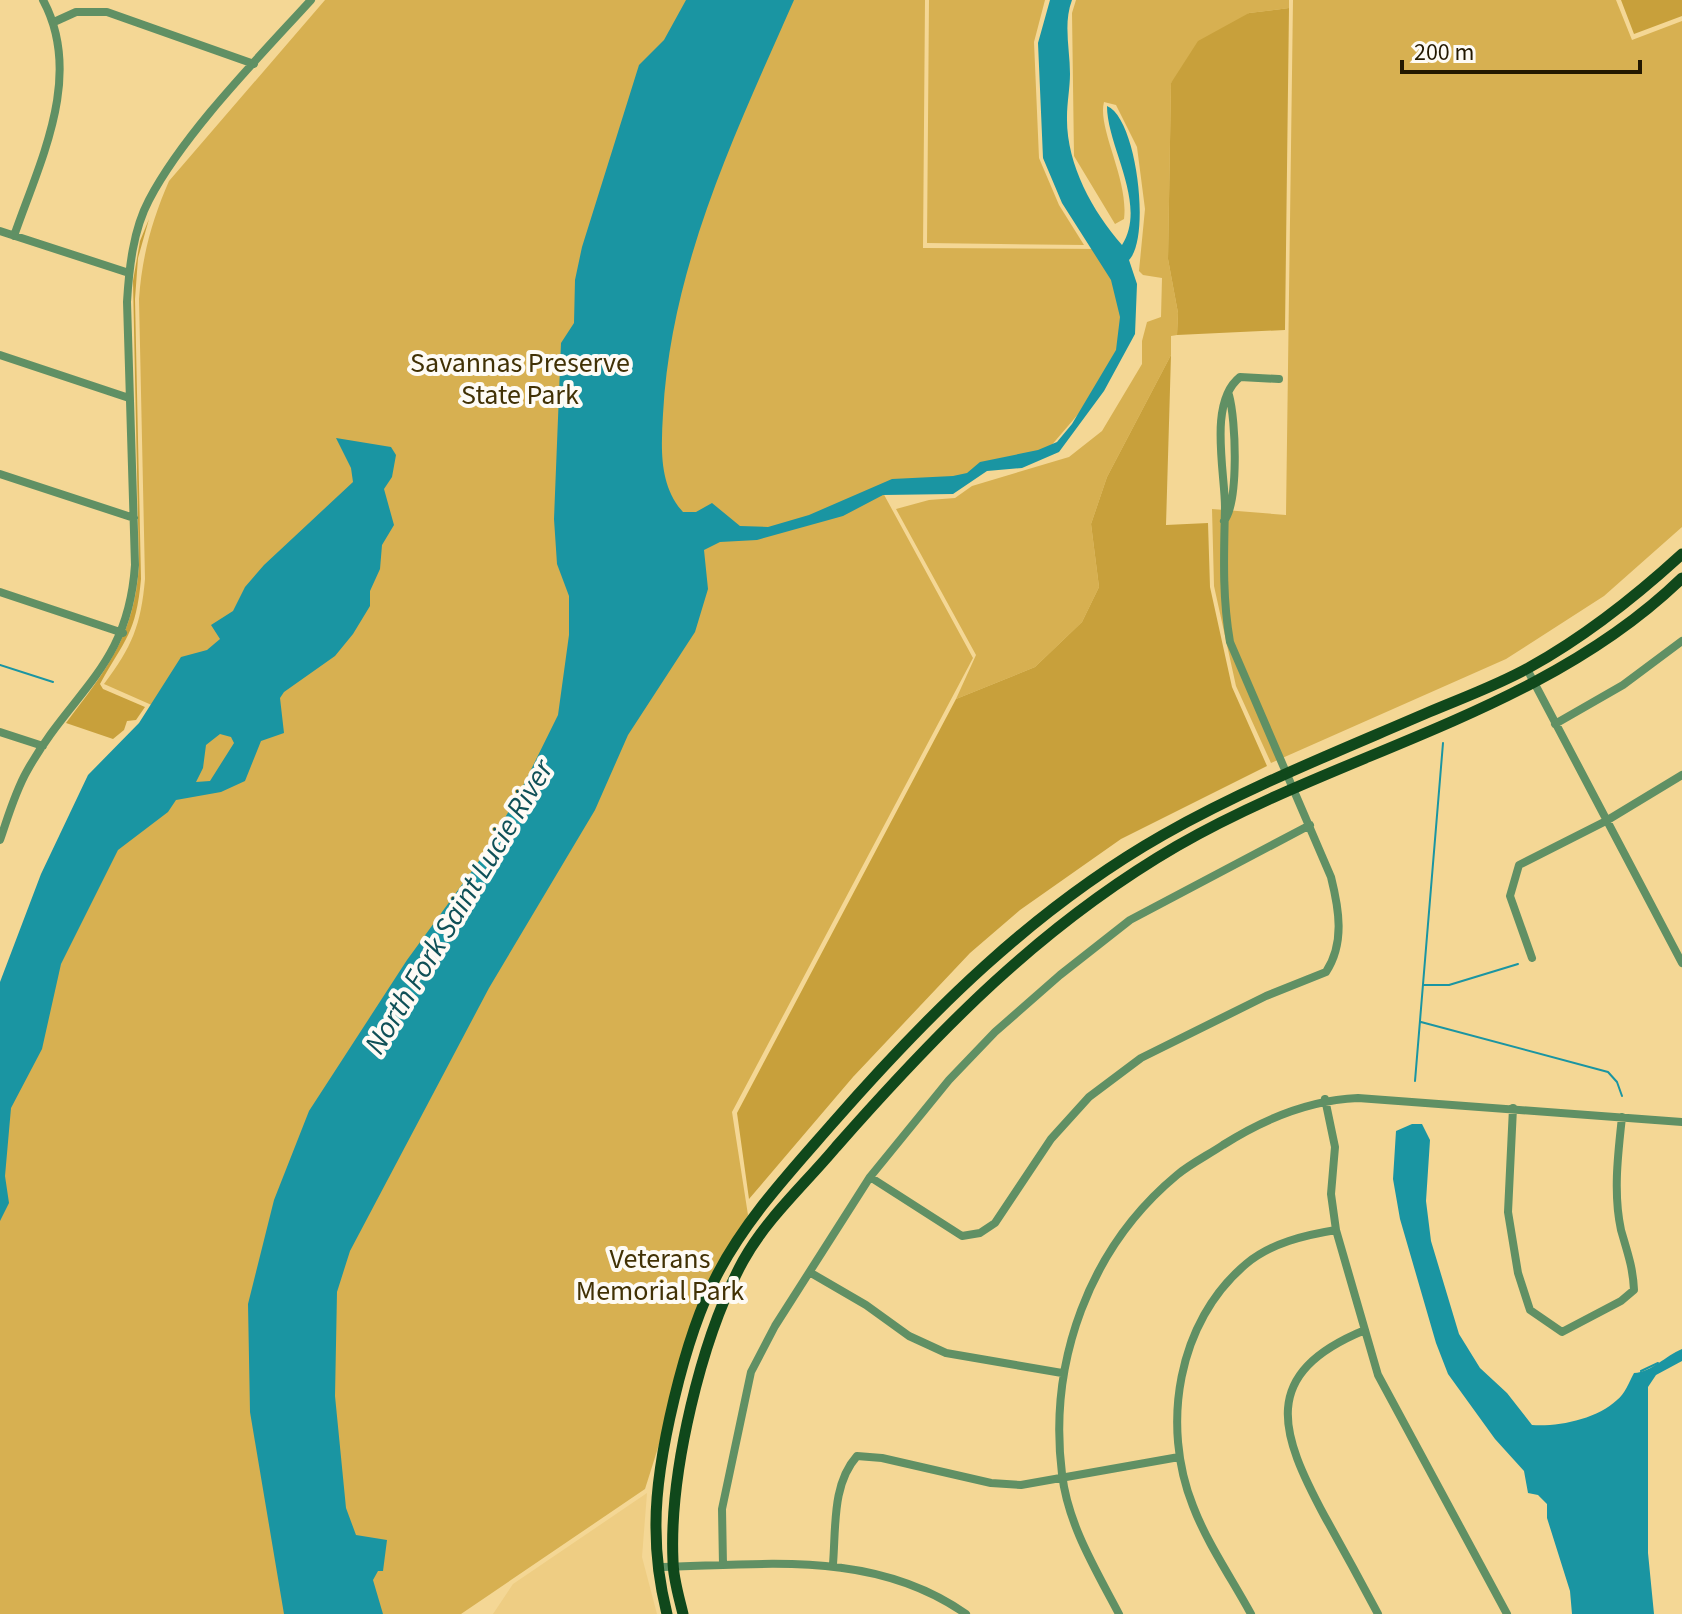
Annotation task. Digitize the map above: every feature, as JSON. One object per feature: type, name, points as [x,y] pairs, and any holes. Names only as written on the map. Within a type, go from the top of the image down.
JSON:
[{"type":"main road","points":[[667,1614],[658,1567],[658,1493],[672,1418],[696,1330],[720,1269],[780,1184],[920,1025],[999,951],[1072,893],[1162,836],[1288,773],[1527,669],[1596,627],[1682,554]]},
{"type":"main road","points":[[683,1614],[673,1566],[674,1502],[699,1380],[729,1288],[767,1227],[936,1035],[1015,961],[1087,904],[1178,845],[1294,788],[1533,683],[1612,636],[1682,578]]},
{"type":"street","points":[[14,236],[59,98],[61,69],[54,22],[43,0]]},
{"type":"street","points":[[0,840],[14,800],[43,746],[107,662],[123,633],[133,601],[129,273],[147,203],[170,165],[311,0]]},
{"type":"street","points":[[54,22],[76,12],[107,12],[254,64]]},
{"type":"street","points":[[0,231],[129,273]]},
{"type":"street","points":[[0,355],[129,398]]},
{"type":"street","points":[[870,1177],[962,1236],[980,1233],[995,1223],[1051,1139],[1089,1097],[1141,1058],[1193,1030],[1326,972],[1337,954],[1339,907],[1310,825],[1230,642],[1224,595],[1223,408],[1236,379],[1244,376],[1279,379]]},
{"type":"street","points":[[1223,522],[1233,508],[1235,448],[1229,394]]},
{"type":"street","points":[[1221,447],[1235,448]]},
{"type":"street","points":[[0,474],[134,518]]},
{"type":"street","points":[[0,592],[123,633]]},
{"type":"street","points":[[1555,724],[1623,685],[1682,641]]},
{"type":"street","points":[[1527,669],[1682,963]]},
{"type":"street","points":[[0,732],[43,746]]},
{"type":"street","points":[[1532,958],[1510,896],[1519,865],[1606,821],[1682,775]]},
{"type":"street","points":[[723,1565],[722,1509],[751,1372],[775,1326],[870,1177],[949,1080],[995,1032],[1060,975],[1130,920],[1310,825]]},
{"type":"street","points":[[1119,1614],[1081,1543],[1062,1477],[1058,1412],[1062,1373],[1079,1317],[1102,1263],[1132,1220],[1177,1174],[1241,1134],[1325,1099],[1358,1098],[1682,1122]]},
{"type":"street","points":[[1325,1099],[1335,1147],[1331,1194],[1336,1230],[1378,1375],[1507,1614]]},
{"type":"street","points":[[1513,1108],[1508,1212],[1518,1273],[1530,1310],[1562,1332],[1621,1301],[1634,1290],[1633,1264],[1621,1230],[1617,1200],[1622,1117]]},
{"type":"street","points":[[1251,1614],[1193,1507],[1179,1457],[1175,1426],[1183,1367],[1198,1328],[1224,1289],[1246,1264],[1274,1247],[1304,1236],[1336,1230]]},
{"type":"street","points":[[811,1273],[866,1305],[909,1336],[946,1353],[1062,1373]]},
{"type":"street","points":[[1365,1330],[1332,1343],[1311,1362],[1294,1384],[1287,1429],[1299,1469],[1378,1614]]},
{"type":"street","points":[[833,1564],[838,1493],[845,1470],[857,1456],[882,1458],[991,1483],[1021,1485],[1179,1457]]},
{"type":"street","points":[[658,1567],[833,1564],[875,1571],[924,1587],[966,1614]]},
{"type":"shaded area","points":[[1621,0],[1682,0],[1682,16],[1634,34]]},
{"type":"shaded area","points":[[1289,8],[1285,330],[1177,335],[1178,313],[1168,259],[1171,83],[1198,41],[1249,13]]},
{"type":"shaded area","points":[[149,219],[138,258],[135,299],[141,579],[132,625],[100,684],[103,689],[145,707],[136,720],[127,721],[124,730],[113,739],[66,723],[116,650],[125,632],[136,591],[139,566],[133,281],[140,241]]},
{"type":"shaded area","points":[[1171,355],[1166,525],[1208,523],[1210,587],[1232,687],[1267,766],[1121,839],[1020,910],[970,953],[853,1077],[749,1199],[737,1113],[956,699],[1035,667],[1082,622],[1099,587],[1091,524],[1107,477]]},
{"type":"shaded area","points":[[647,1493],[642,1557],[657,1614],[493,1614],[513,1584]]},
{"type":"green space","name":"Savannas Preserve State Park","points":[[325,0],[925,0],[923,248],[1107,249],[1125,337],[1080,412],[1044,454],[949,481],[882,491],[973,658],[732,1112],[748,1215],[713,1273],[645,1489],[461,1614],[0,1614],[0,1066],[172,714],[104,684],[134,635],[145,579],[139,299],[145,253],[169,181]]},
{"type":"green space","points":[[929,0],[1045,0],[1034,42],[1039,158],[1059,205],[1084,245],[927,243]]},
{"type":"green space","points":[[1076,0],[1289,0],[1289,8],[1249,13],[1171,83],[1168,259],[1178,313],[1177,335],[1171,336],[1171,355],[1107,477],[1091,524],[1099,587],[1082,622],[1035,667],[956,699],[976,655],[896,509],[929,500],[955,498],[972,486],[1069,457],[1102,431],[1142,364],[1142,341],[1147,322],[1161,317],[1162,278],[1143,275],[1139,271],[1145,209],[1137,147],[1116,105],[1104,102],[1103,113],[1122,188],[1124,219],[1115,224],[1074,156],[1072,13]]},
{"type":"green space","points":[[1293,0],[1616,0],[1632,40],[1682,21],[1682,527],[1604,596],[1506,659],[1271,763],[1236,686],[1214,586],[1212,509],[1286,515]]},
{"type":"water","name":"North Fork Saint Lucie River","points":[[686,0],[794,0],[709,202],[679,306],[669,359],[662,453],[669,490],[683,512],[696,512],[712,503],[740,526],[768,527],[809,515],[892,479],[953,476],[967,473],[980,462],[1038,450],[1057,442],[1072,424],[1116,350],[1120,317],[1111,280],[1062,203],[1043,158],[1038,43],[1050,0],[1072,0],[1067,27],[1070,74],[1067,117],[1071,152],[1091,202],[1122,245],[1129,229],[1131,212],[1107,106],[1117,115],[1133,154],[1140,205],[1136,248],[1129,260],[1137,284],[1135,334],[1104,391],[1059,452],[1022,468],[987,471],[953,494],[883,495],[843,516],[757,540],[720,542],[704,550],[708,589],[695,632],[628,735],[595,810],[489,988],[350,1251],[337,1292],[335,1396],[346,1508],[356,1535],[387,1540],[383,1571],[378,1571],[373,1580],[383,1614],[284,1614],[250,1412],[248,1304],[274,1200],[309,1111],[407,960],[477,864],[518,796],[558,715],[569,635],[569,596],[557,564],[554,519],[561,343],[574,323],[575,280],[582,247],[639,65],[664,40]]},
{"type":"water","points":[[336,438],[391,447],[396,455],[392,477],[384,489],[394,525],[382,545],[380,569],[370,591],[370,606],[335,656],[284,692],[280,698],[284,733],[261,741],[245,781],[221,792],[176,800],[168,812],[118,850],[61,964],[42,1049],[11,1108],[5,1176],[9,1203],[0,1221],[0,982],[41,874],[88,775],[139,723],[181,657],[207,650],[220,639],[211,625],[233,611],[245,587],[264,565],[353,482],[351,468]],"holes":[[[220,734],[231,737],[234,743],[210,781],[196,782],[203,768],[206,745]]]},
{"type":"water","points":[[1412,1124],[1422,1124],[1430,1140],[1426,1201],[1431,1241],[1459,1334],[1480,1368],[1507,1393],[1532,1425],[1565,1423],[1609,1407],[1625,1391],[1634,1373],[1647,1370],[1682,1349],[1682,1361],[1656,1375],[1648,1387],[1648,1553],[1654,1614],[1572,1614],[1570,1591],[1547,1518],[1547,1504],[1538,1495],[1528,1493],[1524,1471],[1495,1439],[1448,1374],[1400,1219],[1393,1179],[1396,1131]]},
{"type":"waterway","points":[[0,665],[53,682]]},
{"type":"waterway","points":[[1415,1081],[1443,743]]},
{"type":"waterway","points":[[1424,985],[1449,985],[1518,964]]},
{"type":"waterway","points":[[1421,1022],[1608,1072],[1617,1082],[1622,1096]]},
{"type":"waterway","points":[[1641,1371],[1658,1363]]},
{"type":"park label","name":"Veterans Memorial Park","points":[[660,1275]]}]
